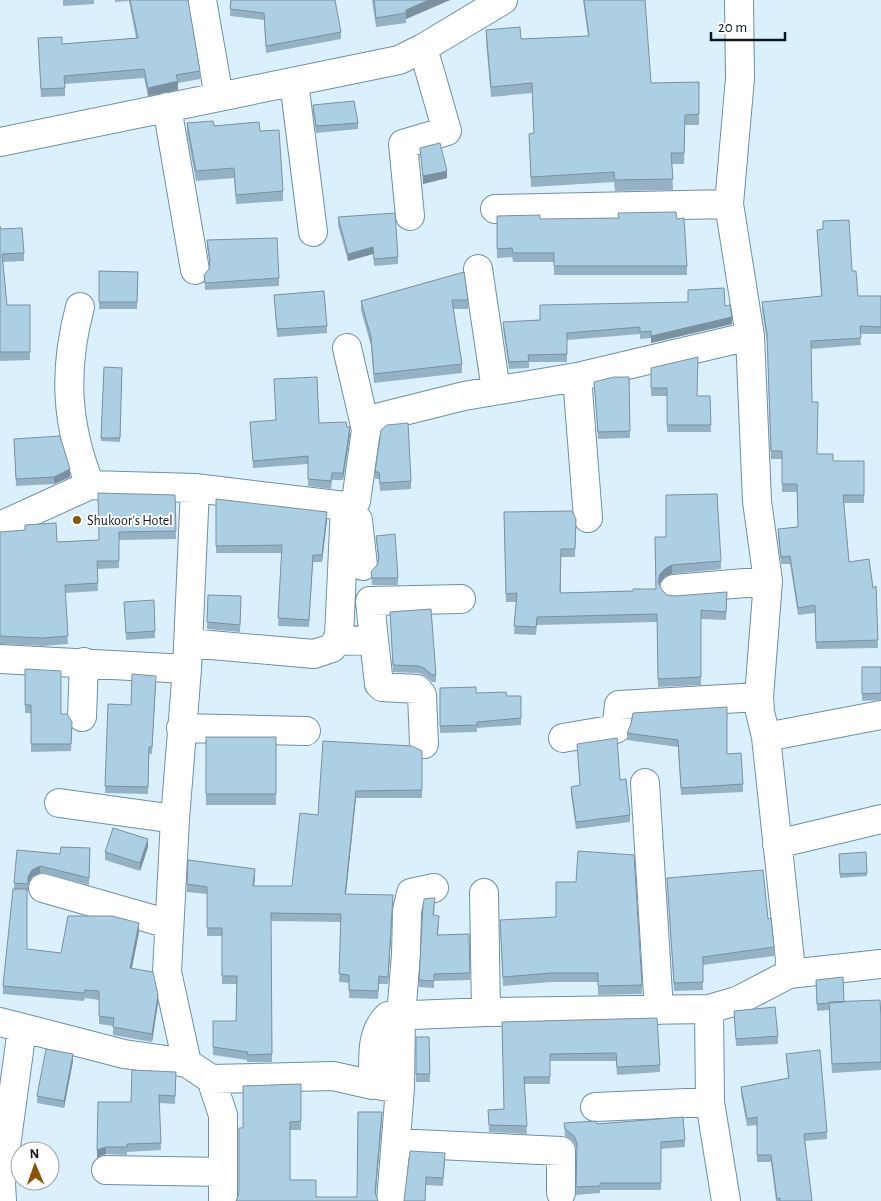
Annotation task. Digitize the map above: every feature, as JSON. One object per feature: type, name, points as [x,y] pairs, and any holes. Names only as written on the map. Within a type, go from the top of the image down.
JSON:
[{"type":"street","points":[[202,0],[219,97]]},
{"type":"street","points":[[739,0],[740,78],[730,204],[750,336],[757,501],[768,581],[759,697],[766,738],[790,960],[789,974]]},
{"type":"street","points":[[0,142],[399,60],[423,48],[495,2]]},
{"type":"street","points":[[410,216],[403,144],[447,131],[423,48]]},
{"type":"street","points":[[294,82],[314,232]]},
{"type":"street","points":[[167,107],[195,270]]},
{"type":"street","points":[[495,209],[730,204]]},
{"type":"street","points":[[478,269],[496,390]]},
{"type":"street","points":[[80,307],[72,337],[68,380],[71,423],[79,456],[90,485]]},
{"type":"street","points":[[366,430],[380,417],[496,390],[578,377],[750,336]]},
{"type":"street","points":[[0,660],[84,662],[187,656],[314,654],[332,648],[339,636],[350,503],[366,430],[347,348]]},
{"type":"street","points":[[578,377],[588,518]]},
{"type":"street","points":[[0,526],[90,485],[195,488],[350,503]]},
{"type":"street","points":[[187,1063],[167,972],[175,819],[187,656],[195,488]]},
{"type":"street","points":[[350,503],[363,566]]},
{"type":"street","points":[[674,589],[768,581]]},
{"type":"street","points":[[424,744],[422,695],[417,690],[382,687],[378,684],[370,602],[461,600]]},
{"type":"street","points":[[337,641],[374,640]]},
{"type":"street","points":[[82,717],[84,662]]},
{"type":"street","points":[[563,738],[616,729],[619,705],[759,697]]},
{"type":"street","points":[[766,738],[881,714]]},
{"type":"street","points":[[181,728],[306,731]]},
{"type":"street","points":[[645,783],[659,1010]]},
{"type":"street","points":[[59,804],[175,819]]},
{"type":"street","points":[[777,844],[881,819]]},
{"type":"street","points":[[43,888],[170,924]]},
{"type":"street","points":[[391,1201],[397,1143],[407,910],[411,893],[434,888]]},
{"type":"street","points":[[484,893],[486,1012]]},
{"type":"street","points":[[373,1085],[374,1041],[378,1026],[388,1016],[486,1012],[709,1009],[736,1001],[789,974],[881,964]]},
{"type":"street","points":[[709,1009],[710,1102],[726,1201]]},
{"type":"street","points":[[1,1189],[11,1026],[124,1054],[187,1063],[211,1079],[333,1076],[373,1085],[400,1088]]},
{"type":"street","points":[[211,1079],[223,1115],[223,1201]]},
{"type":"street","points":[[595,1107],[710,1102]]},
{"type":"street","points":[[397,1143],[560,1151],[561,1192]]},
{"type":"street","points":[[106,1170],[223,1172]]},
{"type":"building","points":[[130,0],[188,0],[200,71],[176,75],[178,81],[148,88],[144,69],[64,76],[65,88],[41,89],[38,38],[62,37],[62,44],[138,38]]},
{"type":"building","points":[[231,0],[335,0],[341,32],[266,46],[264,13],[230,9]]},
{"type":"building","points":[[374,0],[429,0],[406,10],[406,13],[376,18]]},
{"type":"building","points":[[584,0],[645,0],[651,83],[699,82],[699,114],[685,115],[684,153],[671,153],[673,179],[615,180],[614,172],[531,177],[529,134],[534,133],[532,83],[491,87],[486,30],[520,27],[521,39],[589,36]]},
{"type":"building","points":[[354,101],[358,123],[316,126],[313,105]]},
{"type":"building","points":[[213,121],[214,126],[259,122],[260,131],[279,130],[283,191],[236,195],[234,168],[196,171],[187,123]]},
{"type":"building","points":[[440,143],[447,171],[423,176],[420,148]]},
{"type":"building","points":[[676,212],[677,219],[684,218],[687,266],[554,266],[554,253],[513,253],[512,248],[497,249],[497,216],[540,215],[540,219],[619,218],[618,213]]},
{"type":"building","points":[[395,213],[398,257],[374,259],[373,247],[348,254],[338,217]]},
{"type":"building","points":[[849,220],[852,271],[856,271],[858,296],[881,296],[881,327],[860,326],[861,338],[811,341],[812,402],[818,402],[817,454],[833,454],[833,461],[864,461],[864,495],[843,495],[849,562],[869,559],[873,588],[876,586],[878,640],[816,642],[815,605],[798,608],[790,556],[781,557],[778,529],[798,527],[797,484],[782,484],[782,451],[771,451],[767,334],[762,302],[822,296],[817,230],[823,229],[823,221]]},
{"type":"building","points":[[22,228],[24,253],[2,254],[7,305],[30,305],[30,352],[0,352],[0,229]]},
{"type":"building","points":[[277,238],[279,278],[205,283],[204,275],[209,269],[210,261],[207,240]]},
{"type":"building","points":[[99,271],[138,272],[137,302],[99,302]]},
{"type":"building","points":[[464,272],[468,300],[452,300],[462,364],[374,374],[371,337],[361,301]]},
{"type":"building","points":[[724,288],[725,306],[730,305],[732,317],[651,336],[651,331],[640,332],[640,327],[567,333],[567,354],[528,355],[529,361],[509,362],[503,322],[540,320],[540,305],[688,302],[688,290]]},
{"type":"building","points":[[324,291],[327,326],[277,329],[274,295]]},
{"type":"building","points":[[698,357],[697,396],[710,396],[711,425],[667,425],[667,388],[651,388],[651,368]]},
{"type":"building","points":[[104,367],[122,368],[120,438],[101,438]]},
{"type":"building","points":[[317,377],[319,423],[346,422],[347,427],[350,427],[343,473],[332,473],[331,481],[308,479],[308,456],[253,461],[250,422],[276,420],[274,379]]},
{"type":"building","points":[[614,377],[629,377],[630,431],[598,432],[594,382]]},
{"type":"building","points":[[408,423],[411,481],[380,483],[379,472],[375,472],[381,430],[387,425]]},
{"type":"building","points":[[60,436],[70,469],[54,477],[16,479],[14,439]]},
{"type":"building","points":[[98,493],[175,495],[176,531],[119,532],[119,561],[97,561],[98,583],[65,585],[68,636],[42,638],[0,636],[0,532],[25,530],[25,525],[56,523],[57,542],[99,540]]},
{"type":"building","points":[[717,494],[721,561],[672,565],[660,574],[658,582],[667,595],[727,592],[726,612],[701,610],[701,677],[658,679],[657,614],[537,617],[536,627],[514,626],[517,593],[506,594],[504,512],[572,511],[576,519],[575,549],[561,549],[560,593],[633,591],[633,589],[656,589],[655,537],[666,537],[666,495]]},
{"type":"building","points":[[216,499],[327,512],[322,555],[313,555],[309,620],[278,618],[282,545],[216,546]]},
{"type":"building","points":[[395,534],[398,578],[372,578],[371,572],[377,565],[379,558],[376,536]]},
{"type":"building","points":[[208,595],[241,596],[240,625],[207,622]]},
{"type":"building","points":[[154,600],[155,631],[126,633],[124,602]]},
{"type":"building","points":[[431,609],[436,675],[432,675],[424,668],[418,666],[393,665],[390,612]]},
{"type":"building","points":[[862,667],[881,667],[881,693],[862,694]]},
{"type":"building","points":[[25,669],[61,671],[61,714],[67,714],[72,722],[71,744],[31,744],[31,705],[25,705]]},
{"type":"building","points":[[132,674],[156,676],[152,747],[149,747],[148,787],[105,786],[108,704],[131,705]]},
{"type":"building","points":[[476,687],[476,693],[506,692],[507,696],[521,696],[521,718],[477,722],[477,725],[440,726],[440,688]]},
{"type":"building","points":[[727,707],[727,754],[741,753],[743,784],[681,788],[678,740],[627,733],[633,713]]},
{"type":"building","points":[[206,737],[276,737],[276,794],[206,794]]},
{"type":"building","points":[[617,738],[620,780],[626,779],[630,815],[576,822],[571,787],[580,785],[577,744]]},
{"type":"building","points":[[323,741],[412,746],[422,751],[422,790],[356,791],[345,894],[393,895],[388,977],[379,976],[378,991],[349,990],[349,975],[339,974],[341,914],[271,913],[272,1054],[247,1055],[248,1052],[213,1047],[213,1021],[236,1021],[237,976],[222,976],[222,928],[207,928],[207,887],[187,884],[188,860],[255,869],[253,886],[292,886],[300,813],[318,815]]},
{"type":"building","points":[[113,828],[148,839],[140,863],[105,852]]},
{"type":"building","points":[[61,847],[90,848],[89,878],[40,866],[32,870],[28,877],[28,884],[14,883],[17,850],[60,854]]},
{"type":"building","points":[[578,851],[634,855],[642,985],[598,986],[598,973],[551,973],[503,977],[500,920],[556,917],[556,882],[576,882]]},
{"type":"building","points":[[866,852],[867,873],[840,874],[839,854]]},
{"type":"building","points":[[763,870],[768,919],[771,918],[774,947],[703,957],[703,982],[674,983],[667,878]]},
{"type":"building","points":[[13,889],[27,889],[27,949],[61,953],[68,916],[112,916],[139,923],[130,968],[153,972],[158,995],[152,1034],[113,1027],[114,1018],[99,1016],[99,991],[85,990],[84,993],[3,986]]},
{"type":"building","points":[[435,898],[433,915],[439,916],[437,935],[469,934],[470,973],[434,974],[434,981],[419,980],[424,899]]},
{"type":"building","points":[[843,977],[844,1002],[817,1004],[816,980]]},
{"type":"building","points":[[880,1000],[881,1062],[832,1064],[829,1002]]},
{"type":"building","points":[[775,1007],[778,1036],[736,1039],[734,1011]]},
{"type":"building","points":[[657,1018],[660,1065],[617,1067],[616,1053],[550,1054],[550,1077],[524,1077],[527,1126],[489,1125],[488,1110],[504,1109],[502,1022]]},
{"type":"building","points":[[416,1037],[429,1037],[430,1074],[416,1074]]},
{"type":"building","points":[[46,1049],[73,1054],[64,1101],[37,1096]]},
{"type":"building","points":[[820,1050],[827,1132],[804,1134],[812,1201],[780,1201],[780,1198],[777,1199],[771,1155],[757,1155],[757,1117],[747,1119],[741,1087],[789,1078],[786,1054]]},
{"type":"building","points":[[132,1070],[176,1072],[175,1096],[159,1095],[161,1143],[127,1144],[127,1147],[106,1147],[97,1150],[98,1102],[131,1102]]},
{"type":"building","points":[[301,1084],[301,1121],[290,1122],[290,1180],[316,1180],[316,1197],[357,1197],[358,1112],[382,1112],[375,1192],[378,1201],[236,1201],[239,1193],[239,1128],[243,1128],[243,1086]]},
{"type":"building","points":[[683,1117],[685,1140],[661,1142],[661,1183],[600,1183],[600,1186],[576,1187],[577,1143],[574,1136],[565,1129],[564,1123],[596,1121],[597,1124]]},
{"type":"building","points":[[410,1151],[445,1153],[443,1178],[426,1177],[425,1201],[404,1201]]},
{"type":"place","name":"Shukoor's Hotel","points":[[77,520]]}]
